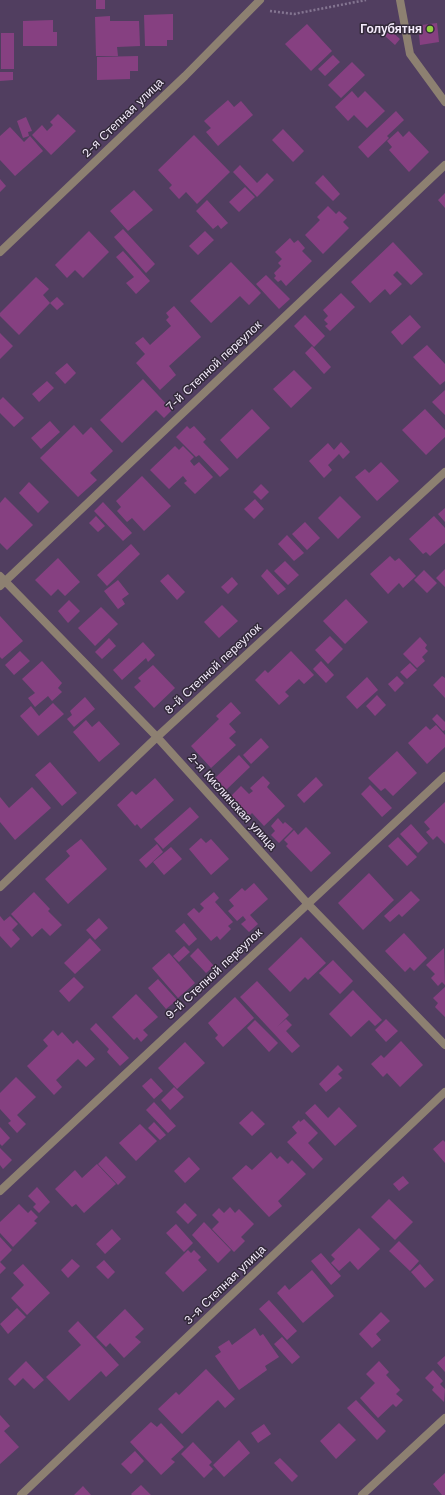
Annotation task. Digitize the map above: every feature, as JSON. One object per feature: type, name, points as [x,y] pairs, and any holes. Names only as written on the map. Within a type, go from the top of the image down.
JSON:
[{"type":"street","points":[[400,0],[410,54],[445,102]]},
{"type":"street","name":"2-я Степная улица","points":[[0,252],[185,76],[258,2]]},
{"type":"street","name":"7-й Степной переулок","points":[[2,581],[445,165]]},
{"type":"street","name":"8-й Степной переулок","points":[[0,887],[157,737],[445,472]]},
{"type":"street","name":"2-я Кислинская улица","points":[[2,581],[157,737],[307,903],[445,1045]]},
{"type":"street","name":"9-й Степной переулок","points":[[0,1191],[307,903],[445,776]]},
{"type":"street","name":"3-я Степная улица","points":[[21,1495],[445,1092]]},
{"type":"street","points":[[362,1495],[445,1418]]},
{"type":"path","points":[[258,2],[270,10],[294,14],[366,0]]},
{"type":"building","points":[[96,0],[105,0],[105,9],[96,9]]},
{"type":"building","points":[[173,14],[173,40],[167,40],[167,46],[145,46],[144,15]]},
{"type":"building","points":[[110,16],[110,21],[139,21],[140,46],[117,47],[118,56],[96,56],[95,17]]},
{"type":"building","points":[[53,20],[53,32],[57,32],[57,46],[23,46],[23,21]]},
{"type":"building","name":"Голубятня","points":[[437,23],[439,42],[420,45],[419,34],[423,34],[422,25]]},
{"type":"building","points":[[307,24],[332,51],[311,71],[285,44]]},
{"type":"building","points":[[390,30],[400,39],[395,45],[385,36]]},
{"type":"building","points":[[1,33],[14,33],[14,69],[1,69]]},
{"type":"building","points":[[333,55],[340,62],[325,76],[318,69]]},
{"type":"building","points":[[138,56],[138,71],[130,71],[130,79],[97,80],[97,57]]},
{"type":"building","points":[[352,62],[365,75],[341,98],[328,85]]},
{"type":"building","points":[[0,72],[13,72],[13,80],[0,81]]},
{"type":"building","points":[[352,91],[358,98],[365,91],[385,111],[367,128],[354,115],[348,121],[335,107]]},
{"type":"building","points":[[228,100],[234,107],[241,101],[253,115],[218,146],[206,132],[211,128],[204,121]]},
{"type":"building","points":[[396,111],[404,120],[387,136],[389,138],[368,158],[358,147]]},
{"type":"building","points":[[58,114],[76,131],[51,155],[32,135],[42,125],[47,131],[53,125],[50,122]]},
{"type":"building","points":[[26,117],[32,131],[28,132],[29,136],[23,138],[17,121]]},
{"type":"building","points":[[10,127],[24,142],[30,136],[43,151],[15,176],[0,160],[0,136]]},
{"type":"building","points":[[283,129],[304,151],[293,162],[272,140]]},
{"type":"building","points":[[398,131],[403,137],[409,131],[429,152],[409,172],[389,150],[392,147],[387,141]]},
{"type":"building","points":[[194,135],[230,172],[197,204],[186,192],[179,199],[169,188],[172,185],[158,170]]},
{"type":"building","points":[[240,165],[257,183],[267,173],[274,180],[257,197],[233,172]]},
{"type":"building","points":[[323,175],[340,194],[333,201],[315,183]]},
{"type":"building","points":[[0,179],[6,186],[0,192]]},
{"type":"building","points":[[245,187],[255,197],[239,212],[229,202]]},
{"type":"building","points":[[134,190],[153,210],[128,231],[110,211]]},
{"type":"building","points":[[445,193],[445,208],[438,200]]},
{"type":"building","points":[[207,200],[228,223],[221,229],[218,225],[213,229],[196,211]]},
{"type":"building","points":[[328,206],[336,214],[339,211],[347,218],[343,222],[349,228],[323,254],[305,235],[320,220],[317,217]]},
{"type":"building","points":[[123,229],[155,264],[146,273],[114,237]]},
{"type":"building","points":[[89,231],[109,252],[83,278],[75,270],[67,278],[55,265]]},
{"type":"building","points":[[205,231],[214,240],[198,255],[189,246]]},
{"type":"building","points":[[290,238],[294,243],[298,240],[305,248],[302,251],[312,261],[286,286],[281,280],[278,282],[274,278],[276,276],[274,273],[281,266],[278,263],[282,259],[275,252]]},
{"type":"building","points":[[393,242],[423,274],[411,285],[397,271],[393,275],[402,284],[390,295],[385,289],[370,303],[351,282]]},
{"type":"building","points":[[123,251],[150,281],[136,294],[126,283],[134,277],[116,257]]},
{"type":"building","points":[[231,262],[261,293],[249,305],[240,296],[211,323],[190,301]]},
{"type":"building","points":[[266,275],[290,299],[279,309],[256,284]]},
{"type":"building","points":[[36,277],[49,289],[43,295],[50,303],[19,335],[0,316],[0,313]]},
{"type":"building","points":[[341,293],[355,307],[330,331],[325,326],[328,324],[324,320],[328,316],[323,310]]},
{"type":"building","points":[[57,297],[64,304],[57,310],[50,303]]},
{"type":"building","points":[[174,306],[201,337],[169,366],[176,375],[160,390],[136,363],[145,354],[135,343],[143,337],[150,345],[171,326],[166,320],[169,317],[166,313]]},
{"type":"building","points":[[305,315],[325,336],[314,347],[294,326]]},
{"type":"building","points":[[410,315],[421,327],[402,345],[391,332]]},
{"type":"building","points":[[0,333],[13,346],[0,359]]},
{"type":"building","points":[[427,345],[445,364],[445,381],[440,385],[413,357]]},
{"type":"building","points":[[312,346],[331,367],[324,374],[305,353]]},
{"type":"building","points":[[67,363],[76,373],[65,384],[55,373]]},
{"type":"building","points":[[294,370],[312,388],[291,408],[273,389]]},
{"type":"building","points":[[143,379],[172,410],[164,418],[156,410],[122,443],[100,420]]},
{"type":"building","points":[[47,381],[54,388],[39,402],[32,394]]},
{"type":"building","points":[[445,390],[445,415],[432,402]]},
{"type":"building","points":[[3,397],[24,418],[14,427],[0,413],[0,400]]},
{"type":"building","points":[[252,409],[270,428],[237,459],[220,440]]},
{"type":"building","points":[[425,409],[445,430],[445,437],[426,455],[402,430]]},
{"type":"building","points":[[50,421],[60,432],[41,449],[31,438]]},
{"type":"building","points":[[74,425],[83,435],[91,427],[113,451],[90,473],[97,480],[78,497],[40,458]]},
{"type":"building","points":[[187,426],[190,429],[194,426],[206,439],[203,442],[229,469],[220,477],[199,455],[196,457],[176,437]]},
{"type":"building","points":[[341,442],[350,452],[343,459],[339,454],[328,465],[332,470],[324,478],[309,461],[328,443],[334,450]]},
{"type":"building","points":[[175,446],[179,450],[183,446],[194,457],[190,461],[194,466],[199,462],[213,477],[195,494],[184,483],[187,481],[183,476],[169,489],[150,470]]},
{"type":"building","points":[[381,462],[399,481],[377,501],[355,477],[365,469],[369,473]]},
{"type":"building","points":[[142,476],[171,506],[144,531],[132,518],[127,522],[117,511],[121,507],[116,501]]},
{"type":"building","points":[[29,482],[49,502],[38,513],[19,493]]},
{"type":"building","points":[[261,484],[269,492],[261,500],[253,492]]},
{"type":"building","points":[[340,496],[361,517],[338,539],[318,518]]},
{"type":"building","points":[[5,497],[33,525],[7,550],[0,543],[0,503]]},
{"type":"building","points":[[255,499],[264,509],[254,519],[244,509]]},
{"type":"building","points":[[103,502],[132,533],[123,541],[94,511]]},
{"type":"building","points":[[445,508],[445,522],[438,514]]},
{"type":"building","points":[[96,516],[105,526],[98,532],[89,523]]},
{"type":"building","points":[[434,516],[445,528],[445,543],[430,556],[426,552],[423,554],[409,539]]},
{"type":"building","points":[[305,522],[320,538],[307,550],[292,534]]},
{"type":"building","points":[[287,535],[304,553],[294,561],[278,544]]},
{"type":"building","points":[[131,544],[140,554],[107,586],[97,575]]},
{"type":"building","points":[[390,556],[395,561],[399,558],[416,576],[403,588],[399,583],[388,594],[370,574]]},
{"type":"building","points":[[58,558],[80,582],[65,596],[58,589],[51,596],[35,580]]},
{"type":"building","points":[[285,561],[299,575],[288,585],[274,571]]},
{"type":"building","points":[[267,569],[286,589],[278,595],[261,576]]},
{"type":"building","points":[[445,569],[445,587],[436,578]]},
{"type":"building","points":[[424,570],[437,583],[427,593],[414,580]]},
{"type":"building","points":[[168,574],[185,592],[177,600],[160,581]]},
{"type":"building","points":[[232,577],[238,584],[228,594],[221,587]]},
{"type":"building","points":[[118,580],[129,594],[122,599],[125,604],[118,609],[104,591]]},
{"type":"building","points":[[346,599],[368,622],[345,644],[323,621]]},
{"type":"building","points":[[69,600],[80,611],[68,623],[58,611]]},
{"type":"building","points":[[222,605],[238,621],[219,638],[204,622]]},
{"type":"building","points":[[101,607],[118,624],[95,646],[78,628]]},
{"type":"building","points":[[0,616],[23,641],[2,659],[0,657]]},
{"type":"building","points":[[330,636],[343,649],[328,664],[315,650]]},
{"type":"building","points":[[420,637],[427,645],[425,648],[428,651],[422,657],[425,661],[417,668],[403,654]]},
{"type":"building","points":[[109,638],[116,646],[102,659],[95,652]]},
{"type":"building","points":[[143,642],[155,655],[148,662],[146,658],[122,680],[113,670]]},
{"type":"building","points":[[20,651],[30,661],[14,675],[5,665]]},
{"type":"building","points":[[291,651],[314,675],[304,684],[299,679],[285,692],[289,696],[279,705],[255,680],[265,670],[268,673]]},
{"type":"building","points":[[42,661],[62,683],[58,688],[62,692],[52,701],[48,696],[35,707],[28,698],[35,693],[22,679]]},
{"type":"building","points":[[321,661],[334,675],[326,683],[313,669]]},
{"type":"building","points":[[410,663],[417,670],[407,679],[400,672]]},
{"type":"building","points":[[153,665],[175,688],[154,708],[134,687],[141,681],[138,678]]},
{"type":"building","points":[[397,676],[404,683],[395,692],[388,684]]},
{"type":"building","points":[[442,676],[445,678],[445,698],[433,685]]},
{"type":"building","points":[[367,677],[378,690],[357,709],[346,697]]},
{"type":"building","points":[[377,695],[386,705],[375,716],[366,706]]},
{"type":"building","points":[[85,697],[95,709],[74,727],[67,719],[72,715],[70,711]]},
{"type":"building","points":[[231,702],[241,713],[229,724],[236,732],[229,738],[236,745],[211,768],[191,746],[219,719],[216,716]]},
{"type":"building","points":[[53,703],[64,714],[38,736],[20,716],[31,706],[39,716]]},
{"type":"building","points":[[437,714],[445,722],[445,730],[443,731],[432,719]]},
{"type":"building","points":[[86,720],[92,727],[99,721],[120,744],[99,762],[73,732]]},
{"type":"building","points":[[436,725],[445,735],[445,747],[427,764],[408,743],[426,726],[430,730]]},
{"type":"building","points":[[261,738],[269,747],[251,764],[243,755]]},
{"type":"building","points":[[397,751],[417,773],[393,796],[385,788],[381,791],[368,778]]},
{"type":"building","points":[[239,755],[250,767],[226,790],[215,778]]},
{"type":"building","points":[[50,762],[77,793],[62,806],[35,775]]},
{"type":"building","points":[[263,776],[270,783],[267,787],[285,806],[264,826],[252,813],[248,817],[230,797],[241,786],[249,794],[253,791],[250,788]]},
{"type":"building","points":[[316,777],[323,785],[304,803],[297,795]]},
{"type":"building","points":[[155,778],[174,800],[141,829],[137,824],[135,826],[117,805],[132,791],[136,795]]},
{"type":"building","points":[[370,785],[392,808],[382,817],[361,794]]},
{"type":"building","points":[[32,787],[51,808],[15,840],[0,822],[0,797],[9,808]]},
{"type":"building","points":[[445,802],[445,844],[437,836],[433,840],[426,832],[430,829],[424,822]]},
{"type":"building","points":[[190,807],[199,817],[163,849],[154,839]]},
{"type":"building","points":[[278,818],[283,824],[285,822],[293,829],[279,843],[271,835],[275,831],[271,826]]},
{"type":"building","points":[[411,824],[428,843],[418,853],[400,834]]},
{"type":"building","points":[[306,827],[331,853],[311,872],[286,846],[288,844],[284,840],[294,830],[298,835]]},
{"type":"building","points":[[398,837],[417,857],[407,866],[388,846]]},
{"type":"building","points":[[201,838],[206,843],[211,839],[229,859],[211,875],[189,849]]},
{"type":"building","points":[[81,839],[107,869],[68,904],[45,879],[70,856],[66,851]]},
{"type":"building","points":[[157,844],[163,852],[146,868],[139,860]]},
{"type":"building","points":[[171,847],[182,859],[164,875],[153,862]]},
{"type":"building","points":[[369,873],[394,900],[363,930],[338,903]]},
{"type":"building","points":[[254,883],[268,899],[250,915],[258,924],[249,932],[241,924],[246,920],[243,916],[237,921],[228,911],[234,906],[229,900],[242,888],[245,891]]},
{"type":"building","points":[[411,891],[420,900],[402,917],[399,914],[390,922],[384,916]]},
{"type":"building","points":[[34,892],[50,909],[48,911],[62,925],[50,936],[42,928],[32,937],[11,914]]},
{"type":"building","points":[[214,892],[219,898],[215,902],[233,922],[228,926],[231,929],[220,940],[217,936],[211,941],[187,914],[194,908],[199,913],[204,908],[200,904]]},
{"type":"building","points":[[0,916],[4,921],[10,916],[18,924],[12,930],[20,939],[11,948],[0,936]]},
{"type":"building","points":[[99,918],[108,928],[95,940],[86,930]]},
{"type":"building","points":[[184,923],[197,939],[189,946],[175,931]]},
{"type":"building","points":[[404,933],[427,958],[414,971],[410,967],[405,972],[385,951]]},
{"type":"building","points":[[301,937],[326,963],[308,980],[305,977],[290,992],[268,969]]},
{"type":"building","points":[[90,938],[101,950],[75,974],[64,963]]},
{"type":"building","points":[[184,946],[190,952],[179,962],[173,956]]},
{"type":"building","points":[[198,948],[214,966],[206,973],[190,956]]},
{"type":"building","points":[[444,948],[445,985],[442,982],[438,986],[431,978],[435,974],[426,965]]},
{"type":"building","points":[[169,953],[195,983],[178,998],[152,968]]},
{"type":"building","points":[[333,960],[353,981],[340,994],[319,973]]},
{"type":"building","points":[[74,977],[84,987],[69,1002],[59,991]]},
{"type":"building","points":[[158,979],[177,1000],[166,1009],[148,988]]},
{"type":"building","points":[[257,981],[289,1015],[277,1027],[286,1019],[292,1025],[286,1031],[300,1046],[292,1053],[240,997]]},
{"type":"building","points":[[445,987],[445,1017],[435,1007],[438,1003],[433,998]]},
{"type":"building","points":[[353,990],[382,1020],[375,1026],[369,1020],[351,1037],[329,1014]]},
{"type":"building","points":[[136,994],[158,1017],[143,1030],[148,1035],[141,1042],[137,1037],[134,1040],[112,1017]]},
{"type":"building","points":[[235,997],[254,1018],[223,1047],[215,1038],[218,1035],[208,1023]]},
{"type":"building","points":[[386,1019],[398,1031],[386,1042],[375,1030]]},
{"type":"building","points":[[255,1020],[278,1043],[269,1052],[247,1028]]},
{"type":"building","points":[[96,1023],[129,1058],[120,1066],[107,1052],[109,1049],[90,1029]]},
{"type":"building","points":[[53,1030],[58,1036],[62,1032],[73,1044],[77,1040],[95,1059],[86,1067],[78,1059],[56,1080],[62,1087],[54,1095],[27,1066],[48,1046],[43,1040]]},
{"type":"building","points":[[401,1041],[423,1065],[400,1087],[387,1073],[383,1077],[371,1064],[381,1055],[384,1058]]},
{"type":"building","points":[[185,1042],[205,1063],[177,1089],[158,1068]]},
{"type":"building","points":[[338,1065],[343,1070],[338,1074],[342,1078],[326,1092],[319,1084]]},
{"type":"building","points":[[16,1077],[36,1097],[17,1115],[26,1124],[17,1133],[8,1123],[11,1121],[0,1109],[0,1093]]},
{"type":"building","points":[[151,1078],[163,1091],[154,1099],[142,1086]]},
{"type":"building","points":[[174,1087],[184,1097],[170,1110],[161,1100]]},
{"type":"building","points":[[154,1102],[176,1126],[168,1133],[146,1110]]},
{"type":"building","points":[[315,1104],[328,1118],[339,1107],[357,1126],[335,1146],[305,1113]]},
{"type":"building","points":[[252,1111],[265,1124],[252,1136],[239,1123]]},
{"type":"building","points":[[304,1119],[318,1133],[308,1143],[323,1159],[313,1169],[287,1142],[297,1133],[292,1127],[299,1120],[300,1122]]},
{"type":"building","points":[[154,1122],[166,1135],[160,1140],[148,1128]]},
{"type":"building","points":[[140,1124],[157,1141],[136,1161],[119,1143]]},
{"type":"building","points":[[0,1127],[10,1138],[2,1146],[0,1144]]},
{"type":"building","points":[[443,1140],[445,1142],[445,1163],[433,1149]]},
{"type":"building","points":[[0,1148],[12,1160],[3,1169],[0,1165]]},
{"type":"building","points":[[271,1152],[277,1159],[280,1156],[288,1164],[292,1160],[306,1174],[278,1201],[282,1206],[269,1217],[232,1178],[246,1165],[252,1170]]},
{"type":"building","points":[[106,1156],[126,1177],[118,1185],[98,1164]]},
{"type":"building","points":[[189,1157],[200,1169],[185,1183],[174,1171]]},
{"type":"building","points":[[97,1164],[116,1184],[84,1213],[76,1204],[72,1207],[55,1189],[75,1170],[82,1178]]},
{"type":"building","points":[[403,1176],[409,1183],[399,1191],[393,1184]]},
{"type":"building","points":[[37,1187],[50,1202],[39,1213],[33,1207],[36,1204],[28,1196]]},
{"type":"building","points":[[389,1199],[413,1222],[395,1240],[371,1217]]},
{"type":"building","points":[[185,1203],[197,1215],[188,1224],[176,1212]]},
{"type":"building","points":[[19,1204],[28,1213],[31,1210],[38,1217],[34,1221],[37,1223],[13,1247],[0,1233],[0,1222]]},
{"type":"building","points":[[230,1207],[235,1213],[239,1209],[254,1224],[241,1237],[245,1241],[234,1252],[212,1229],[219,1222],[212,1215],[219,1208],[224,1213]]},
{"type":"building","points":[[204,1222],[231,1250],[218,1263],[192,1235]]},
{"type":"building","points":[[176,1224],[193,1243],[184,1252],[166,1233]]},
{"type":"building","points":[[359,1228],[380,1249],[358,1270],[350,1261],[339,1271],[331,1263],[335,1259],[331,1255]]},
{"type":"building","points":[[112,1229],[121,1239],[105,1254],[96,1244]]},
{"type":"building","points":[[0,1237],[12,1250],[0,1262]]},
{"type":"building","points":[[399,1241],[419,1261],[410,1271],[389,1251]]},
{"type":"building","points":[[188,1250],[191,1253],[194,1250],[201,1257],[198,1260],[207,1270],[183,1292],[165,1273]]},
{"type":"building","points":[[321,1253],[341,1276],[331,1285],[311,1261]]},
{"type":"building","points":[[72,1259],[80,1266],[68,1278],[61,1270]]},
{"type":"building","points":[[104,1260],[115,1272],[108,1279],[96,1267]]},
{"type":"building","points":[[0,1262],[6,1268],[0,1274]]},
{"type":"building","points":[[23,1264],[50,1293],[27,1315],[11,1298],[24,1285],[13,1273]]},
{"type":"building","points":[[420,1264],[434,1280],[425,1288],[411,1272]]},
{"type":"building","points":[[312,1270],[334,1296],[303,1323],[277,1293],[285,1285],[289,1290]]},
{"type":"building","points":[[269,1300],[297,1331],[287,1340],[259,1309]]},
{"type":"building","points":[[17,1308],[26,1317],[8,1334],[0,1324]]},
{"type":"building","points":[[125,1309],[144,1329],[135,1337],[141,1342],[124,1358],[110,1343],[106,1347],[96,1337]]},
{"type":"building","points":[[381,1312],[390,1321],[376,1334],[381,1340],[372,1348],[359,1334]]},
{"type":"building","points":[[78,1321],[119,1365],[106,1377],[101,1371],[69,1401],[46,1377],[81,1345],[68,1331]]},
{"type":"building","points":[[255,1328],[260,1336],[263,1334],[279,1357],[265,1366],[267,1370],[239,1390],[215,1356],[221,1352],[218,1347],[229,1340],[232,1345]]},
{"type":"building","points":[[282,1337],[300,1357],[292,1364],[274,1344]]},
{"type":"building","points":[[445,1356],[445,1372],[437,1363]]},
{"type":"building","points":[[26,1361],[44,1380],[34,1389],[23,1378],[15,1386],[8,1379]]},
{"type":"building","points":[[379,1361],[389,1372],[386,1375],[400,1390],[396,1394],[403,1400],[396,1407],[393,1404],[378,1418],[360,1398],[375,1383],[366,1374]]},
{"type":"building","points":[[206,1369],[235,1399],[225,1408],[218,1400],[182,1434],[158,1409],[176,1392],[179,1395]]},
{"type":"building","points":[[433,1370],[443,1381],[440,1384],[445,1389],[444,1402],[432,1390],[434,1387],[425,1378]]},
{"type":"building","points":[[356,1400],[386,1431],[377,1440],[347,1408]]},
{"type":"building","points":[[0,1415],[10,1426],[4,1431],[19,1447],[0,1464]]},
{"type":"building","points":[[151,1422],[157,1427],[161,1423],[184,1447],[171,1459],[175,1462],[161,1475],[130,1442]]},
{"type":"building","points":[[339,1423],[356,1440],[336,1459],[320,1441]]},
{"type":"building","points":[[264,1424],[271,1434],[258,1443],[251,1433]]},
{"type":"building","points":[[239,1440],[250,1453],[224,1477],[213,1465]]},
{"type":"building","points":[[193,1442],[212,1462],[209,1465],[213,1469],[204,1478],[181,1454]]},
{"type":"building","points":[[135,1451],[144,1461],[131,1474],[121,1464]]},
{"type":"building","points":[[280,1458],[298,1476],[292,1482],[274,1463]]},
{"type":"building","points":[[445,1473],[445,1495],[442,1495],[433,1484]]},
{"type":"building","points":[[141,1485],[151,1495],[131,1494]]},
{"type":"building","points":[[83,1486],[91,1495],[74,1495]]},
{"type":"place","name":"Голубятня","points":[[430,29]]}]
